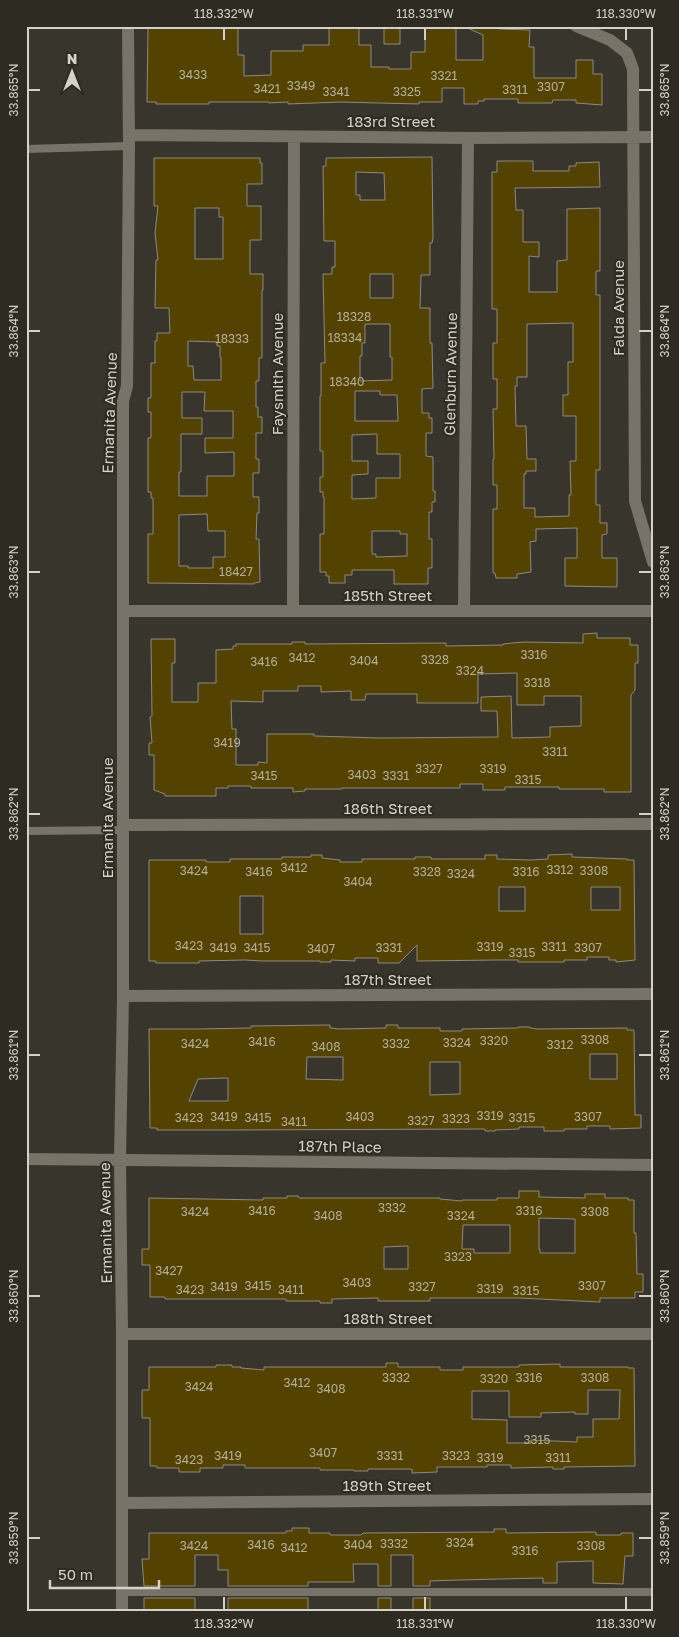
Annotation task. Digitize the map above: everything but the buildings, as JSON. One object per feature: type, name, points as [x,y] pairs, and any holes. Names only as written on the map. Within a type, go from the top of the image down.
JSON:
[{"type":"street","name":"Ermanita Avenue","points":[[122,1611],[120,1159],[123,996],[123,400],[126,386],[129,140],[128,26]]},
{"type":"street","name":"Falda Avenue","points":[[576,26],[610,40],[627,53],[633,69],[635,501],[653,562]]},
{"type":"street","name":"183rd Street","points":[[129,140],[294,137],[653,137]]},
{"type":"street","name":"Faysmith Avenue","points":[[293,611],[294,137]]},
{"type":"street","name":"Glenburn Avenue","points":[[464,611],[468,138]]},
{"type":"street","name":"185th Street","points":[[124,611],[653,611]]},
{"type":"street","name":"186th Street","points":[[123,828],[653,824]]},
{"type":"street","name":"187th Street","points":[[123,996],[653,994]]},
{"type":"street","name":"187th Place","points":[[26,1159],[653,1165]]},
{"type":"street","name":"188th Street","points":[[122,1334],[653,1334]]},
{"type":"street","name":"189th Street","points":[[122,1503],[653,1499]]},
{"type":"lane","points":[[26,149],[129,140]]},
{"type":"lane","points":[[26,831],[123,828]]},
{"type":"lane","points":[[122,1592],[653,1592]]}]
